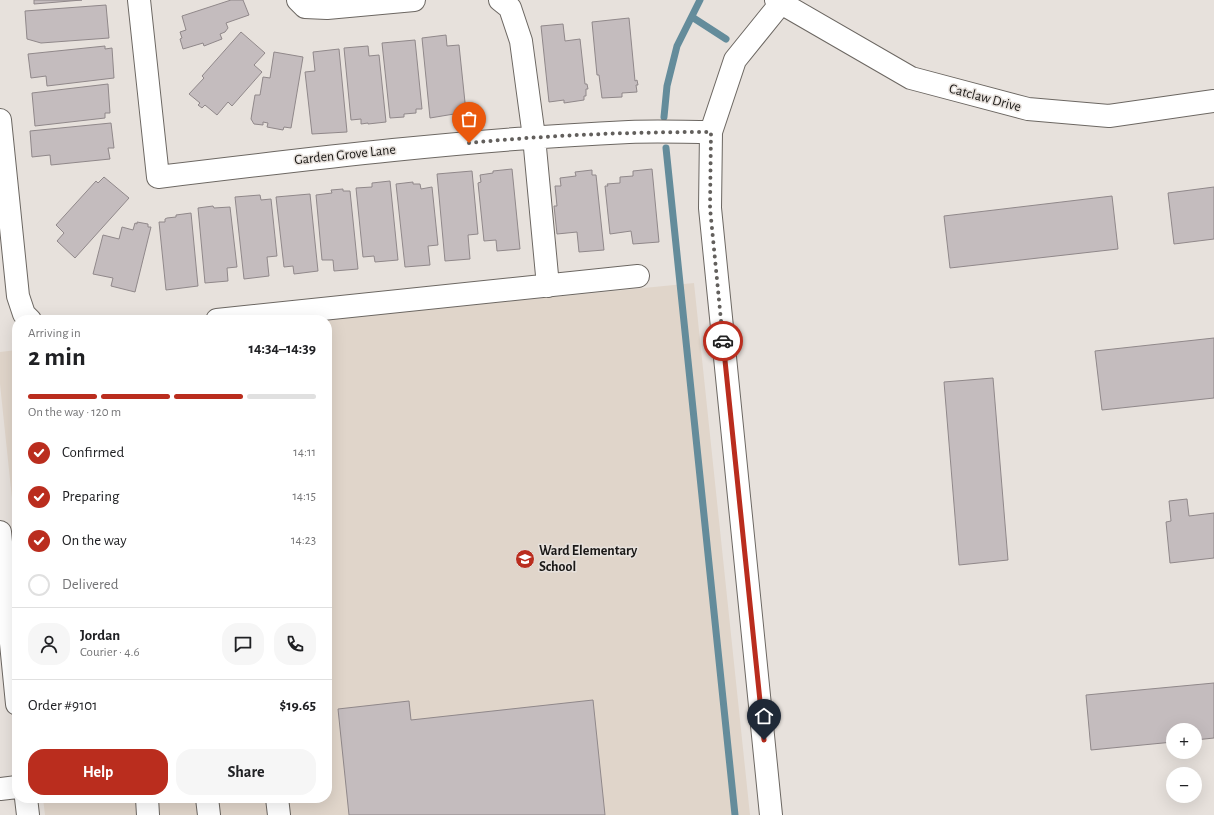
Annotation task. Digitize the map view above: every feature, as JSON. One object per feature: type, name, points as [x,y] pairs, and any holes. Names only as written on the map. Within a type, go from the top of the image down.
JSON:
[{"type":"street","name":"Garden Grove Lane","points":[[139,0],[158,177],[305,159],[534,137],[631,132],[711,132]]},
{"type":"street","points":[[298,0],[305,7],[327,8],[414,0]]},
{"type":"street","points":[[500,0],[510,8],[521,41],[534,137],[548,286]]},
{"type":"street","points":[[771,815],[710,208],[711,132],[736,60],[778,2]]},
{"type":"street","name":"Catclaw Drive","points":[[778,2],[911,78],[1028,109],[1109,116],[1214,101]]},
{"type":"street","points":[[0,120],[18,296],[25,315]]},
{"type":"street","points":[[266,315],[638,276]]},
{"type":"street","points":[[0,532],[12,611]]},
{"type":"street","points":[[0,789],[12,788]]},
{"type":"street","points":[[27,803],[28,815]]},
{"type":"street","points":[[147,803],[148,815]]},
{"type":"street","points":[[208,803],[209,815]]},
{"type":"street","points":[[278,803],[279,815]]},
{"type":"shaded area","name":"Ward Elementary School","points":[[694,283],[750,815],[45,815],[44,803],[332,803],[332,319]]},
{"type":"shaded area","points":[[12,351],[12,498],[0,384],[0,352]]},
{"type":"building","points":[[34,0],[82,0],[34,4]]},
{"type":"building","points":[[231,0],[243,0],[249,15],[226,23],[228,28],[225,32],[220,34],[222,39],[204,46],[203,43],[183,49],[180,39],[182,38],[180,32],[186,30],[182,16]]},
{"type":"building","points":[[106,5],[109,38],[41,43],[27,39],[25,11]]},
{"type":"building","points":[[629,18],[635,81],[637,80],[638,85],[636,85],[637,92],[622,93],[622,97],[602,98],[599,75],[597,75],[592,22]]},
{"type":"building","points":[[563,24],[565,41],[580,39],[585,84],[587,84],[588,89],[586,89],[586,96],[584,96],[584,100],[564,103],[564,100],[549,102],[541,26]]},
{"type":"building","points":[[241,32],[265,53],[254,65],[262,72],[232,106],[228,102],[217,115],[205,105],[202,108],[198,105],[200,103],[189,94],[204,78],[202,76]]},
{"type":"building","points":[[446,35],[447,46],[459,45],[466,112],[430,118],[422,38]]},
{"type":"building","points":[[415,40],[422,109],[416,109],[416,113],[404,114],[404,117],[390,118],[382,43]]},
{"type":"building","points":[[105,46],[105,49],[112,48],[114,78],[47,86],[46,76],[31,78],[28,54]]},
{"type":"building","points":[[368,46],[369,56],[379,55],[386,122],[361,124],[361,119],[351,120],[344,48]]},
{"type":"building","points":[[339,49],[347,132],[312,134],[305,72],[315,71],[313,52]]},
{"type":"building","points":[[274,52],[303,57],[291,128],[284,127],[283,130],[267,127],[268,123],[263,122],[263,125],[254,124],[251,119],[255,95],[260,95],[263,77],[270,78]]},
{"type":"building","points":[[108,84],[110,113],[105,113],[105,118],[35,126],[32,93]]},
{"type":"building","points":[[111,123],[114,148],[108,148],[110,159],[51,165],[50,155],[32,157],[30,131]]},
{"type":"building","points":[[512,169],[520,249],[497,251],[496,240],[484,241],[478,183],[481,182],[480,175],[493,173],[493,171]]},
{"type":"building","points":[[652,169],[659,242],[633,244],[631,231],[610,234],[605,186],[608,186],[607,184],[620,183],[620,177],[633,176],[633,171]]},
{"type":"building","points":[[592,170],[592,175],[596,175],[604,250],[579,252],[577,232],[557,234],[554,206],[557,206],[555,186],[561,186],[560,178],[576,176],[575,172]]},
{"type":"building","points":[[472,171],[478,234],[468,235],[470,259],[445,261],[437,174]]},
{"type":"building","points":[[104,177],[129,198],[75,258],[57,241],[64,233],[56,225],[96,181],[98,183]]},
{"type":"building","points":[[390,181],[398,260],[375,262],[374,256],[363,257],[356,188],[372,187],[372,183]]},
{"type":"building","points":[[413,182],[413,184],[420,184],[421,189],[432,187],[438,245],[428,246],[430,265],[405,267],[396,184]]},
{"type":"building","points":[[1214,187],[1214,239],[1174,244],[1168,193]]},
{"type":"building","points":[[343,189],[343,191],[350,191],[358,269],[334,271],[333,260],[322,260],[316,195],[332,193],[331,190]]},
{"type":"building","points":[[310,194],[318,271],[294,274],[293,266],[284,267],[276,197]]},
{"type":"building","points":[[260,195],[261,200],[271,199],[277,256],[267,257],[269,276],[244,279],[235,197]]},
{"type":"building","points":[[1112,196],[1118,249],[950,268],[944,216]]},
{"type":"building","points":[[213,206],[214,208],[230,207],[237,267],[227,268],[228,281],[205,283],[198,208]]},
{"type":"building","points":[[191,213],[198,286],[166,290],[159,222],[165,222],[165,219],[176,217],[176,215]]},
{"type":"building","points":[[137,222],[148,224],[148,227],[151,227],[135,292],[111,286],[113,278],[93,274],[103,235],[119,239],[122,227],[133,230],[135,223],[137,224]]},
{"type":"building","points":[[1214,338],[1214,398],[1102,410],[1095,351]]},
{"type":"building","points":[[993,378],[1008,560],[959,565],[944,382]]},
{"type":"building","points":[[1187,499],[1189,516],[1214,513],[1214,558],[1170,563],[1166,522],[1171,521],[1169,501]]},
{"type":"building","points":[[1214,683],[1214,738],[1202,739],[1202,723],[1166,723],[1166,743],[1091,750],[1086,695]]},
{"type":"building","points":[[593,700],[605,815],[349,815],[338,709],[409,701],[411,720]]},
{"type":"waterway","points":[[664,117],[667,86],[677,46],[700,0]]},
{"type":"waterway","points":[[692,17],[726,39]]},
{"type":"waterway","points":[[666,148],[735,815]]},
{"type":"way so far","points":[[469,143],[631,132],[711,132],[710,208],[723,341]]},
{"type":"place","name":"Ward Elementary School","points":[[525,559]]},
{"type":"route","points":[[723,341],[764,740]]}]
